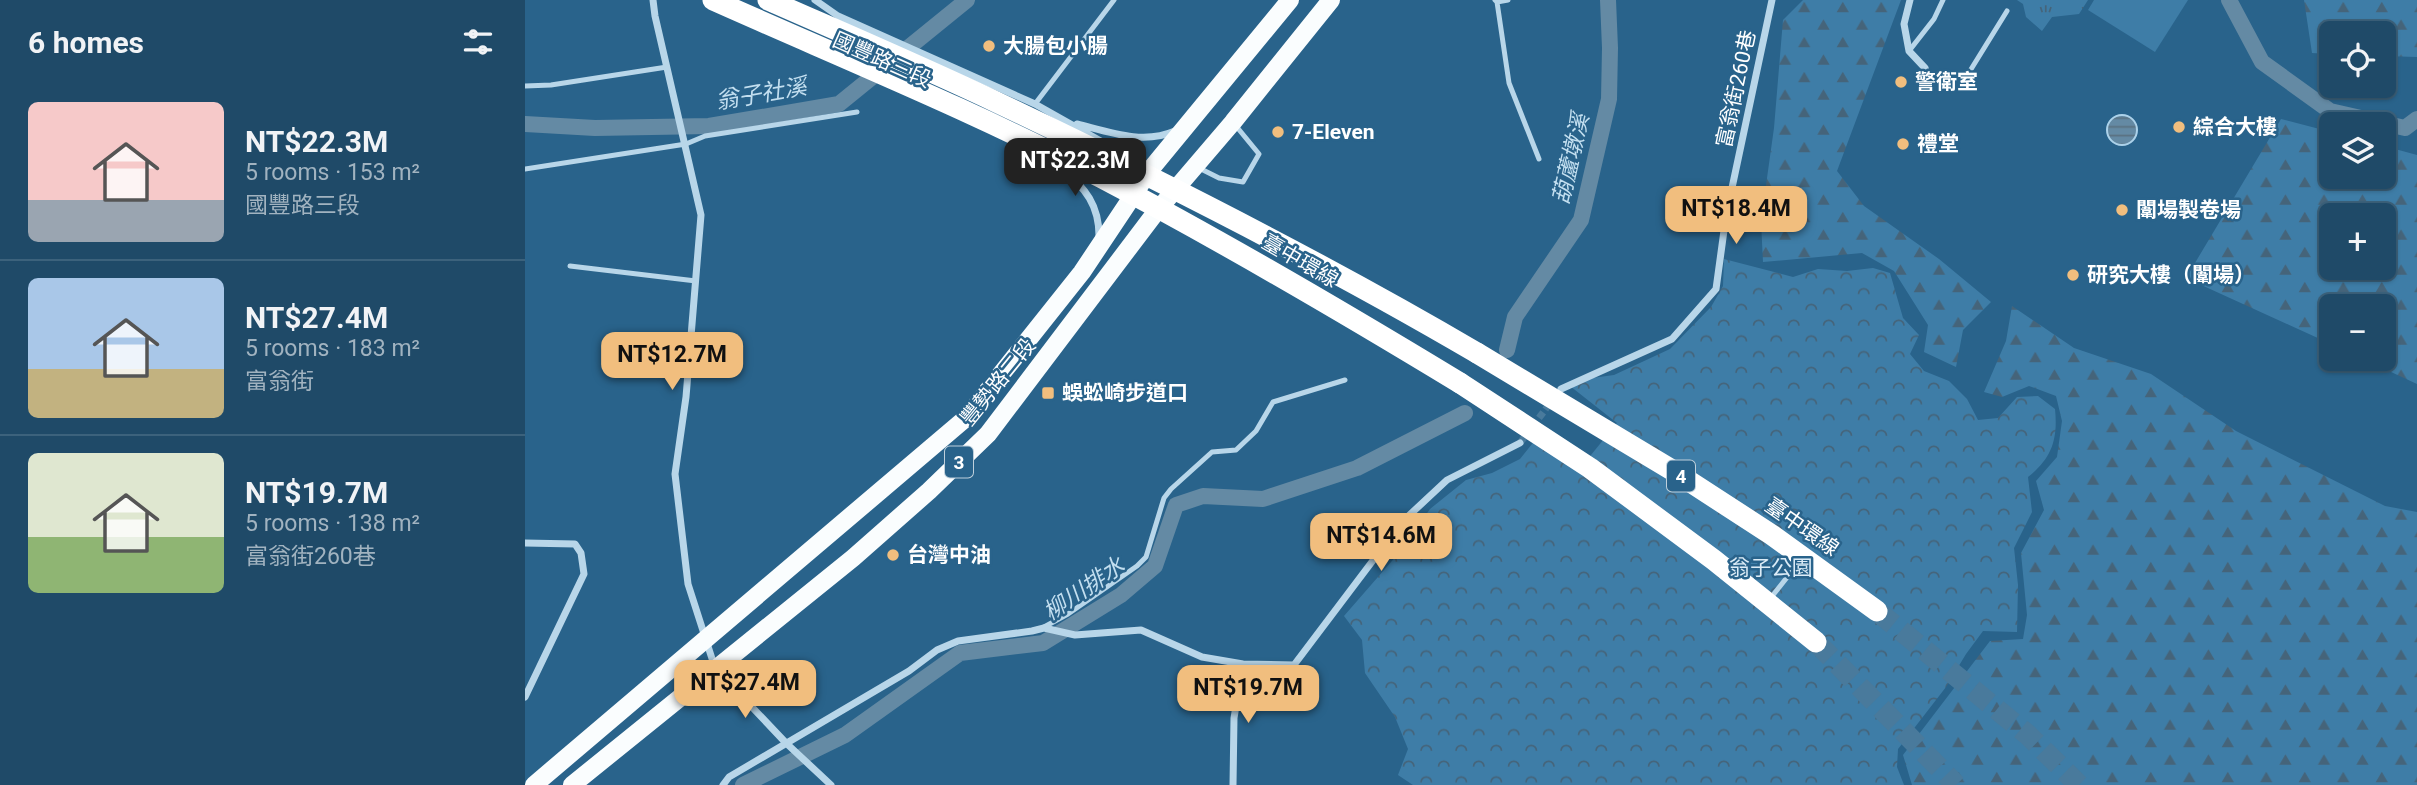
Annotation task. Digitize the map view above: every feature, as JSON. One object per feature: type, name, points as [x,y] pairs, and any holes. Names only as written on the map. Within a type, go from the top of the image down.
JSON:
[{"type":"highway","name":"臺中環線","points":[[713,0],[985,121],[1101,178],[1205,234],[1460,383],[1590,468],[1816,642]]},
{"type":"highway","name":"臺中環線","points":[[768,0],[991,100],[1201,203],[1388,302],[1672,470],[1803,557],[1877,611]]},
{"type":"main road","name":"豐勢路二段","points":[[534,785],[966,418],[1094,253],[1150,170],[1290,0]]},
{"type":"main road","name":"豐勢路二段","points":[[572,785],[853,558],[988,434],[1156,212],[1331,0]]},
{"type":"street","points":[[653,0],[701,215],[686,397],[675,474],[688,584],[704,641],[715,668],[786,743],[831,785]]},
{"type":"street","name":"國豐路三段","points":[[705,0],[1045,152],[1156,212]]},
{"type":"street","name":"國豐路三段","points":[[774,0],[793,9],[838,16]]},
{"type":"street","name":"國豐路三段","points":[[815,0],[838,16],[1035,104],[1150,170],[1181,184]]},
{"type":"street","name":"富翁街260巷","points":[[1561,389],[1672,340],[1716,289],[1726,216],[1772,0]]},
{"type":"street","points":[[1910,0],[1904,24],[1909,51],[1925,68]]},
{"type":"street","name":"國豐路三段","points":[[1068,122],[1116,134],[1148,138],[1173,132],[1195,116]]},
{"type":"street","name":"國豐路三段","points":[[1045,152],[1081,185],[1093,201],[1098,213],[1099,229],[1094,253]]},
{"type":"street","points":[[723,785],[729,777],[909,671],[937,650],[958,641],[1032,632],[1044,628],[1075,635],[1141,630],[1202,657],[1243,664],[1294,665],[1402,522],[1447,480],[1520,443]]},
{"type":"street","points":[[525,543],[575,544],[581,553],[584,574],[525,697]]},
{"type":"street","points":[[1233,785],[1234,718],[1243,664]]},
{"type":"lane","points":[[1035,104],[1114,0]]},
{"type":"lane","points":[[1508,0],[1496,1],[1509,83],[1539,159]]},
{"type":"lane","points":[[1909,51],[1934,19],[1943,0]]},
{"type":"lane","points":[[1965,79],[2007,12]]},
{"type":"lane","points":[[525,86],[551,85],[667,67]]},
{"type":"lane","points":[[525,169],[685,145],[705,136],[857,112]]},
{"type":"lane","points":[[1196,166],[1219,178],[1243,182],[1259,154],[1233,122]]},
{"type":"lane","points":[[570,266],[697,281]]},
{"type":"lane","points":[[1044,628],[1137,566],[1146,557],[1164,498],[1171,488],[1212,452],[1235,450],[1256,431],[1273,402],[1345,380]]},
{"type":"lane","points":[[1767,602],[1803,557]]},
{"type":"green space","points":[[1803,0],[1901,0],[1837,171],[1864,206],[1939,259],[1991,302],[1963,330],[1956,367],[1924,352],[1928,325],[1894,271],[1862,253],[1763,262],[1761,221],[1774,128],[1783,20]]},
{"type":"green space","points":[[2017,0],[2088,0],[2079,14],[2052,17],[2042,31],[2026,17],[2023,4]]},
{"type":"green space","points":[[2094,0],[2188,0],[2155,52],[2088,10]]},
{"type":"green space","points":[[2304,0],[2417,0],[2417,57],[2396,56],[2396,21],[2319,21],[2319,53],[2312,53]]},
{"type":"green space","points":[[2281,119],[2319,129],[2319,189],[2396,189],[2396,149],[2417,155],[2417,384],[2389,371],[2396,371],[2396,294],[2319,294],[2319,339],[2186,278]]},
{"type":"green space","name":"翁子公園","points":[[1724,259],[1793,277],[1818,269],[1847,271],[1873,268],[1890,273],[1903,318],[1919,335],[1910,354],[1924,371],[1949,381],[1967,399],[1978,420],[1998,418],[2017,397],[2038,396],[2055,409],[2052,447],[2043,463],[2028,477],[2032,512],[2014,548],[2018,585],[2017,632],[1983,631],[1966,654],[1946,687],[1898,749],[1897,767],[1904,785],[1413,785],[1398,775],[1408,749],[1395,717],[1365,673],[1362,640],[1344,616],[1398,554],[1430,509],[1466,480],[1492,473],[1520,459],[1536,439],[1578,471],[1617,423],[1570,386],[1585,379],[1614,375],[1670,349],[1711,307],[1723,286]]},
{"type":"green space","points":[[2012,306],[2074,348],[2151,374],[2236,431],[2385,506],[2417,512],[2417,785],[1912,785],[1903,755],[1990,641],[2023,639],[2027,615],[2021,553],[2044,510],[2036,481],[2057,457],[2062,421],[2056,396],[2029,386],[2002,397],[1984,392],[2006,341]]},
{"type":"shaded area","points":[[2122,115],[2132,120],[2137,130],[2132,140],[2122,145],[2112,140],[2107,130],[2112,120]]},
{"type":"waterway","name":"翁子社溪","points":[[525,124],[595,128],[709,126],[839,104],[967,0]]},
{"type":"waterway","name":"葫蘆墩溪","points":[[1507,350],[1515,317],[1581,220],[1609,99],[1608,0]]},
{"type":"waterway","name":"翁子社溪","points":[[2229,0],[2262,62],[2330,111],[2405,128],[2417,119]]},
{"type":"waterway","name":"柳川排水","points":[[743,785],[845,735],[960,653],[1043,643],[1121,595],[1155,566],[1176,505],[1203,496],[1263,499],[1357,468],[1465,413]]},
{"type":"tunnel","points":[[1520,443],[1551,402]]},
{"type":"tunnel","points":[[1877,611],[2028,735],[2079,785]]},
{"type":"tunnel","points":[[1816,642],[1956,785]]},
{"type":"place","name":"大腸包小腸","points":[[989,46]]},
{"type":"place","name":"警衛室","points":[[1901,82]]},
{"type":"place","name":"綜合大樓","points":[[2179,127]]},
{"type":"place","name":"7-Eleven","points":[[1278,132]]},
{"type":"place","name":"禮堂","points":[[1903,144]]},
{"type":"place","name":"闈場製卷場","points":[[2122,210]]},
{"type":"place","name":"研究大樓（闈場）","points":[[2073,275]]},
{"type":"place","name":"蜈蚣崎步道口","points":[[1048,393]]},
{"type":"place","name":"台灣中油","points":[[893,555]]}]
